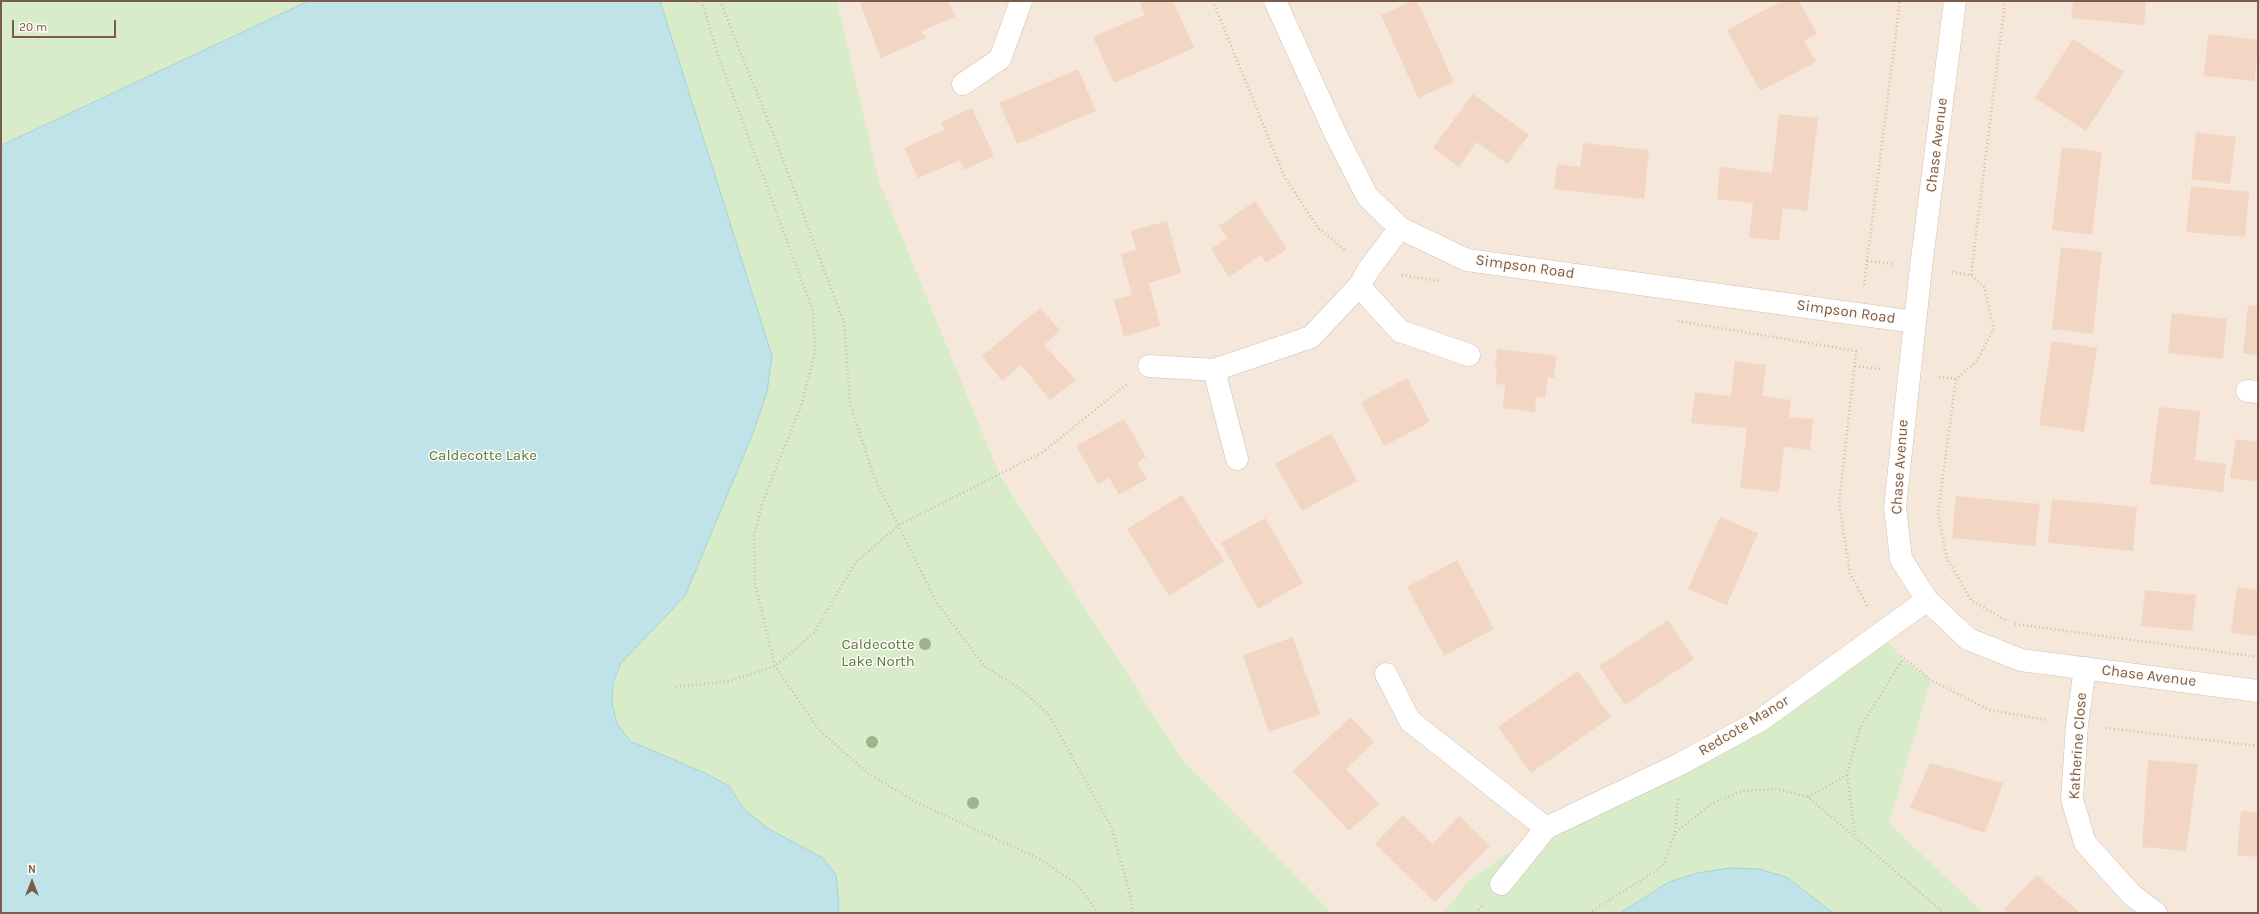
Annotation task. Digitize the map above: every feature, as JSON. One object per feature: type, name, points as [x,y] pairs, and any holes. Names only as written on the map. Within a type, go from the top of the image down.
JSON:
[{"type":"street","points":[[962,84],[1000,59],[1021,1]]},
{"type":"street","name":"Simpson Road","points":[[1275,1],[1335,133],[1367,196],[1400,228],[1467,260],[1914,322]]},
{"type":"street","name":"Chase Avenue","points":[[1955,1],[1914,322],[1895,507],[1901,559],[1927,600],[1968,639],[2021,660],[2258,691]]},
{"type":"street","points":[[1149,366],[1214,370],[1311,337],[1364,278],[1400,228]]},
{"type":"street","points":[[1364,278],[1400,331],[1469,355]]},
{"type":"street","points":[[1214,370],[1238,458]]},
{"type":"street","name":"Redcote Manor","points":[[1501,884],[1546,828],[1680,764],[1761,720],[1927,600]]},
{"type":"street","name":"Katherine Close","points":[[2085,668],[2077,725],[2072,799],[2085,843],[2132,896],[2156,913]]},
{"type":"street","points":[[1386,674],[1410,721],[1546,828]]},
{"type":"path","points":[[702,1],[718,55],[812,311],[815,352],[802,403],[764,501],[754,536],[755,584],[775,666],[819,730],[869,774],[918,803],[1038,858],[1077,884],[1098,913]]},
{"type":"path","points":[[720,1],[771,128],[844,323],[850,404],[874,476],[937,603],[985,667],[1021,689],[1048,714],[1111,826],[1132,902],[1132,913]]},
{"type":"path","points":[[1213,1],[1284,176],[1318,228],[1364,278],[1447,283]]},
{"type":"path","points":[[1900,1],[1862,314],[1856,351],[1839,503],[1850,573],[1881,633],[1903,659],[1931,680],[1989,710],[2077,725],[2258,746]]},
{"type":"path","points":[[1971,275],[2004,1]]},
{"type":"path","points":[[1675,321],[1856,351]]},
{"type":"path","points":[[676,687],[730,681],[775,666],[814,633],[855,563],[899,525],[1043,452],[1149,366]]},
{"type":"path","points":[[1956,379],[1938,512],[1947,559],[1971,600],[2010,623],[2258,657]]},
{"type":"path","points":[[1855,835],[1846,775],[1860,728],[1903,659]]},
{"type":"path","points":[[1808,797],[1846,775]]},
{"type":"path","points":[[1589,913],[1663,866],[1675,833],[1711,804],[1742,791],[1777,789],[1808,797],[1855,835],[1944,913]]},
{"type":"shaded area","points":[[837,1],[2258,1],[2258,913],[1984,913],[1889,823],[1931,680],[1903,659],[1881,633],[1761,720],[1470,879],[1443,913],[1332,913],[1182,759],[1000,475],[879,182]]},
{"type":"green space","name":"Caldecotte Lake","points":[[1,1],[837,1],[879,181],[1000,475],[1182,759],[1332,913],[1,913]]},
{"type":"green space","points":[[1881,633],[1903,659],[1931,680],[1889,823],[1984,913],[1443,913],[1470,879],[1546,828],[1680,764]]},
{"type":"water","name":"Caldecotte Lake","points":[[309,1],[660,1],[772,356],[767,392],[753,433],[685,596],[621,663],[613,683],[612,702],[617,724],[630,741],[707,774],[729,786],[744,809],[767,828],[823,858],[836,875],[839,904],[838,913],[1,913],[1,146]]},
{"type":"water","points":[[1730,868],[1760,869],[1788,878],[1833,913],[1620,913],[1669,882],[1698,873]]},
{"type":"building","points":[[859,1],[949,1],[955,17],[921,31],[926,38],[881,58]]},
{"type":"building","points":[[1139,1],[1173,1],[1194,48],[1114,83],[1093,37],[1145,15]]},
{"type":"building","points":[[1412,1],[1417,1],[1454,82],[1418,98],[1381,15]]},
{"type":"building","points":[[1782,1],[1799,1],[1817,34],[1804,41],[1816,62],[1760,91],[1727,30]]},
{"type":"building","points":[[2073,1],[2146,1],[2144,25],[2071,18]]},
{"type":"building","points":[[2208,34],[2258,40],[2255,81],[2204,76]]},
{"type":"building","points":[[2073,39],[2124,72],[2086,131],[2035,98]]},
{"type":"building","points":[[1078,69],[1096,111],[1017,144],[999,103]]},
{"type":"building","points":[[1473,94],[1529,135],[1507,164],[1477,142],[1459,167],[1433,148]]},
{"type":"building","points":[[972,108],[994,156],[964,170],[960,160],[918,178],[904,148],[944,130],[941,122]]},
{"type":"building","points":[[1779,114],[1818,118],[1807,211],[1783,208],[1779,241],[1749,237],[1753,203],[1717,199],[1720,167],[1772,173]]},
{"type":"building","points":[[2196,132],[2236,137],[2230,184],[2191,179]]},
{"type":"building","points":[[1583,143],[1649,150],[1644,199],[1554,189],[1557,164],[1580,167]]},
{"type":"building","points":[[2062,147],[2102,152],[2092,235],[2052,230]]},
{"type":"building","points":[[2191,186],[2249,192],[2245,237],[2186,232]]},
{"type":"building","points":[[1255,201],[1287,249],[1266,263],[1261,255],[1229,277],[1211,249],[1227,238],[1219,226]]},
{"type":"building","points":[[1167,221],[1181,273],[1149,283],[1160,326],[1124,336],[1114,300],[1132,295],[1121,254],[1136,250],[1131,231]]},
{"type":"building","points":[[2061,247],[2102,252],[2093,334],[2052,329]]},
{"type":"building","points":[[2248,305],[2258,306],[2258,355],[2243,353]]},
{"type":"building","points":[[1040,308],[1060,330],[1044,345],[1076,380],[1050,400],[1021,365],[1002,381],[982,356]]},
{"type":"building","points":[[2172,313],[2227,319],[2223,359],[2168,353]]},
{"type":"building","points":[[2052,341],[2097,348],[2084,432],[2039,425]]},
{"type":"building","points":[[1497,349],[1556,356],[1554,378],[1548,377],[1545,398],[1536,397],[1535,412],[1503,408],[1505,385],[1496,384],[1497,371],[1495,370]]},
{"type":"building","points":[[1735,361],[1766,365],[1762,396],[1791,400],[1789,417],[1813,419],[1810,450],[1784,447],[1779,492],[1740,488],[1747,428],[1691,423],[1695,392],[1731,396]]},
{"type":"building","points":[[1407,378],[1430,422],[1384,446],[1361,402]]},
{"type":"building","points":[[2159,407],[2200,411],[2195,460],[2226,464],[2223,492],[2150,484]]},
{"type":"building","points":[[1124,419],[1146,457],[1137,463],[1147,479],[1119,495],[1109,478],[1098,484],[1076,446]]},
{"type":"building","points":[[1331,433],[1357,481],[1302,511],[1275,464]]},
{"type":"building","points":[[2236,439],[2258,442],[2258,482],[2230,478]]},
{"type":"building","points":[[1182,495],[1224,561],[1169,596],[1127,529]]},
{"type":"building","points":[[1956,496],[2040,504],[2035,546],[1952,538]]},
{"type":"building","points":[[2052,499],[2137,507],[2133,551],[2048,543]]},
{"type":"building","points":[[1720,517],[1758,533],[1727,605],[1688,589]]},
{"type":"building","points":[[1265,518],[1303,583],[1258,609],[1221,543]]},
{"type":"building","points":[[1457,560],[1494,629],[1444,656],[1407,587]]},
{"type":"building","points":[[2237,587],[2258,590],[2258,636],[2231,633]]},
{"type":"building","points":[[2145,590],[2196,595],[2192,631],[2141,626]]},
{"type":"building","points":[[1668,620],[1694,659],[1625,705],[1599,666]]},
{"type":"building","points":[[1293,637],[1320,714],[1269,732],[1243,655]]},
{"type":"building","points":[[1578,671],[1611,717],[1531,773],[1498,727]]},
{"type":"building","points":[[1351,717],[1374,742],[1346,769],[1379,804],[1349,831],[1293,771]]},
{"type":"building","points":[[2148,760],[2198,764],[2186,851],[2142,847]]},
{"type":"building","points":[[1930,763],[2003,783],[1985,833],[1910,808]]},
{"type":"building","points":[[2241,811],[2258,812],[2258,857],[2237,855]]},
{"type":"building","points":[[1403,815],[1433,844],[1459,816],[1490,846],[1435,902],[1375,844]]},
{"type":"building","points":[[2037,875],[2080,913],[2009,913],[2004,909]]},
{"type":"park label","name":"Caldecotte Lake North","points":[[878,654]]}]
